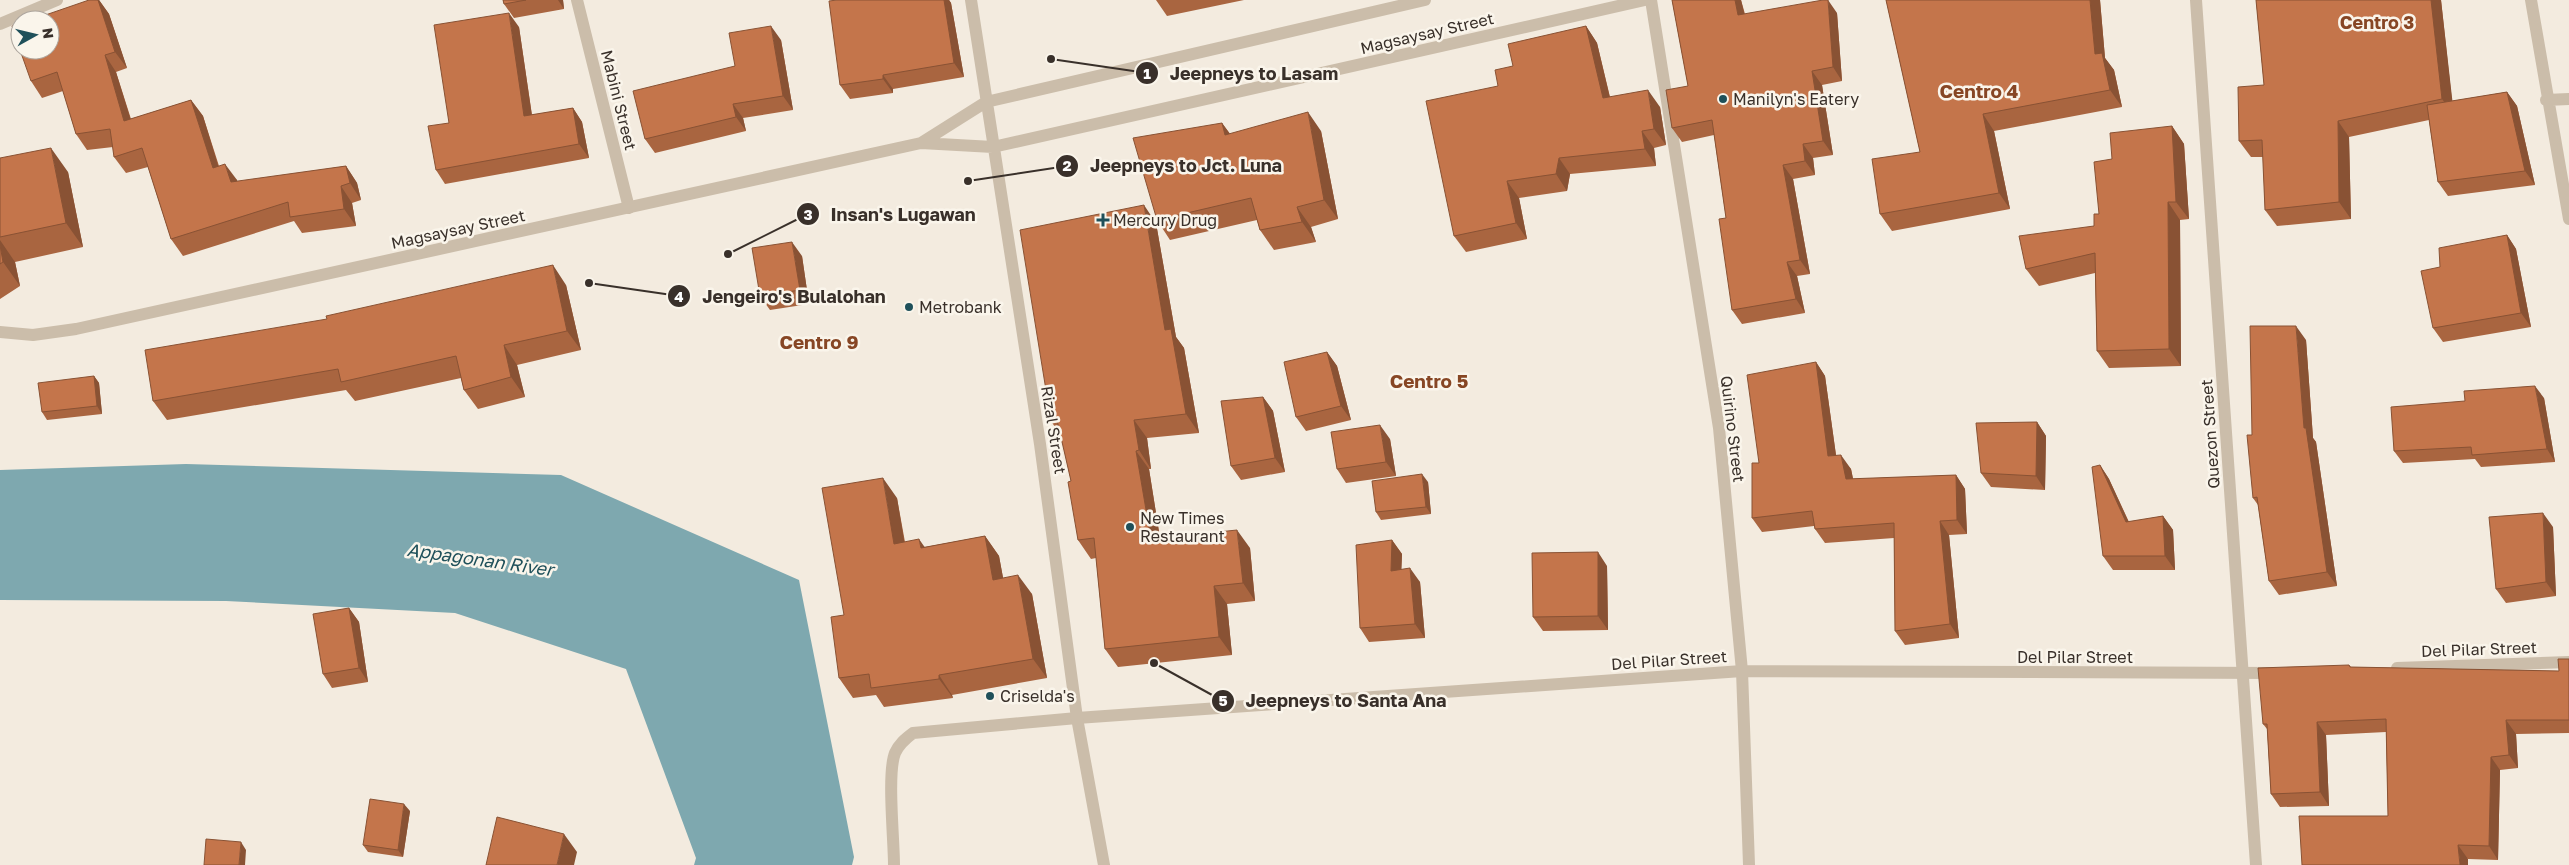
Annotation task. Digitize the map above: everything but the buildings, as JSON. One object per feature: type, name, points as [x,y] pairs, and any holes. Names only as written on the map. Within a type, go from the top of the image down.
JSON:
[{"type":"street","points":[[0,24],[56,0]]},
{"type":"street","name":"Mabini Street","points":[[577,0],[629,208]]},
{"type":"street","name":"Rizal Street","points":[[971,0],[1040,444],[1077,718],[1104,865]]},
{"type":"street","name":"Magsaysay Street","points":[[921,143],[986,102],[1425,0]]},
{"type":"street","name":"Magsaysay Street","points":[[0,332],[33,335],[76,329],[921,143],[993,147],[1645,0]]},
{"type":"street","name":"Quirino Street","points":[[1651,0],[1719,428],[1742,671],[1749,865]]},
{"type":"street","name":"Quezon Street","points":[[2196,0],[2256,865]]},
{"type":"street","points":[[2531,0],[2546,100],[2569,219]]},
{"type":"street","points":[[2546,100],[2569,99]]},
{"type":"street","name":"Del Pilar Street","points":[[2387,669],[2569,662]]},
{"type":"street","name":"Del Pilar Street","points":[[894,865],[891,770],[895,754],[902,741],[913,733],[1077,718],[1742,671],[2284,673]]},
{"type":"water","name":"Appagonan River","points":[[186,464],[561,475],[799,580],[854,857],[852,865],[694,865],[696,858],[626,669],[455,613],[226,601],[0,600],[0,470]]},
{"type":"place","name":"Jeepneys to Lasam","points":[[1051,59]]},
{"type":"place","name":"Manilyn's Eatery","points":[[1723,99]]},
{"type":"place","name":"Jeepneys to Jct. Luna","points":[[968,181]]},
{"type":"place","name":"Mercury Drug","points":[[1103,220]]},
{"type":"place","name":"Insan's Lugawan","points":[[728,254]]},
{"type":"place","name":"Jengeiro's Bulalohan","points":[[589,283]]},
{"type":"place","name":"Metrobank","points":[[909,307]]},
{"type":"place","name":"New Times Restaurant","points":[[1130,527]]},
{"type":"place","name":"Jeepneys to Santa Ana","points":[[1154,663]]},
{"type":"place","name":"Criselda's","points":[[990,696]]},
{"type":"district","name":"Centro 3","points":[[2377,23]]},
{"type":"district","name":"Centro 4","points":[[1979,91]]},
{"type":"district","name":"Centro 9","points":[[819,342]]},
{"type":"district","name":"Centro 5","points":[[1429,381]]}]
